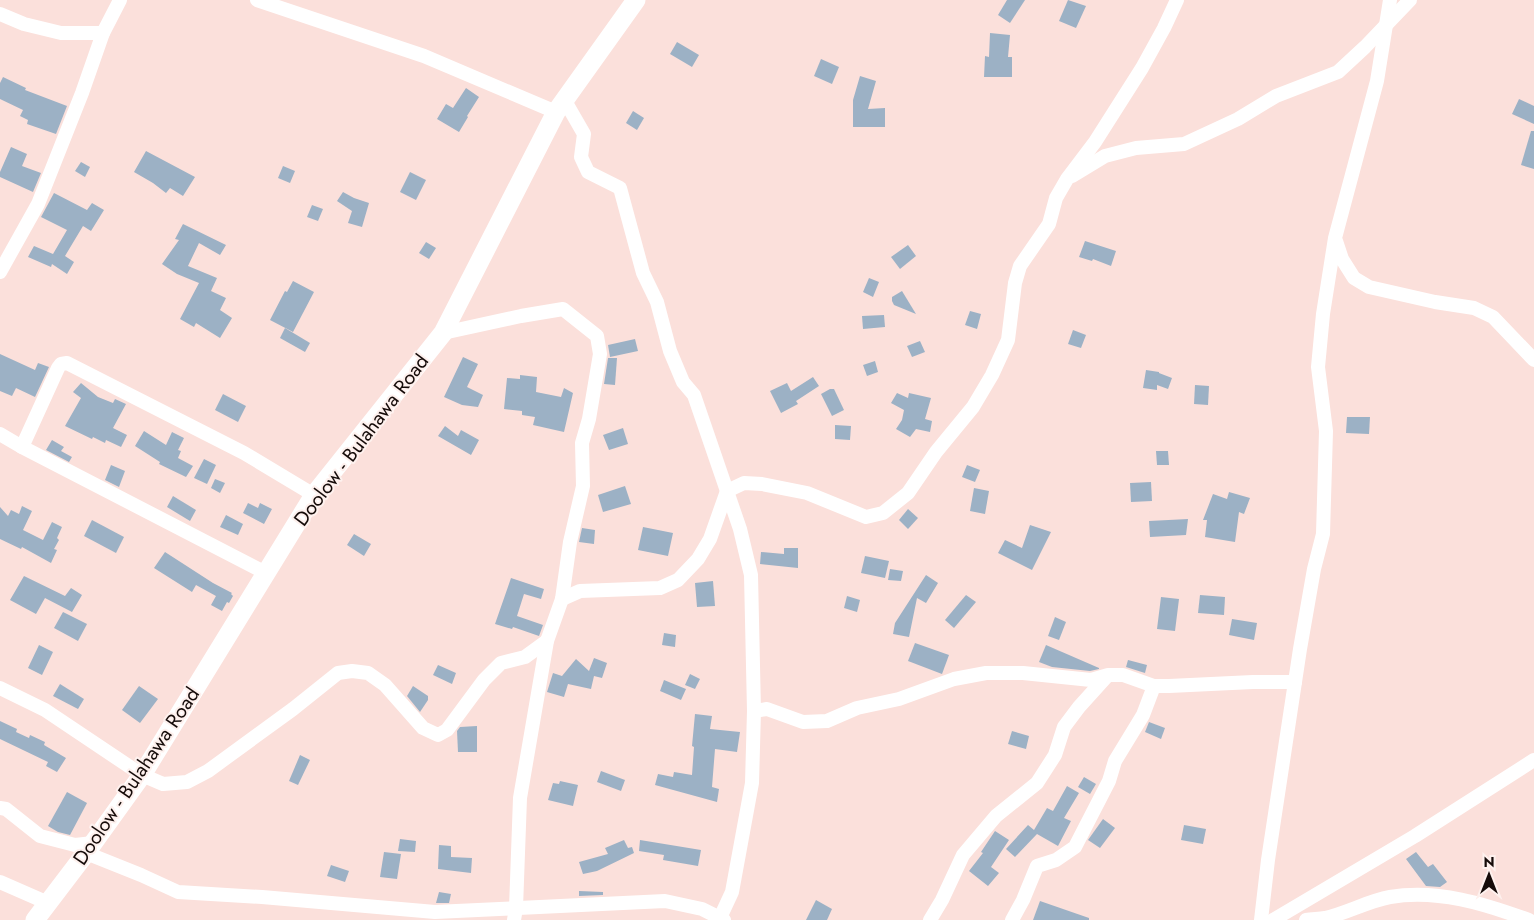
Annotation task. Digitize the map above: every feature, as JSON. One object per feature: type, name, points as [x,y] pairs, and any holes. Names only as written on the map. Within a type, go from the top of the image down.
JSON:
[{"type":"main road","name":"Doolow - Bulahawa Road","points":[[35,920],[90,848],[142,775],[314,495],[442,333],[561,106],[636,0]]},
{"type":"street","points":[[0,808],[6,809],[40,836],[90,848],[178,892],[262,897],[435,912],[515,914],[665,901],[702,909],[721,919],[732,892],[752,783],[754,711],[752,575],[740,529],[694,395],[683,382],[670,351],[657,302],[643,273],[620,188],[588,172],[580,157],[584,134],[561,106],[424,56],[258,0]]},
{"type":"street","points":[[562,599],[580,591],[660,588],[678,580],[698,559],[710,540],[727,491],[744,482],[807,493],[866,517],[883,513],[908,494],[936,452],[972,407],[992,376],[1008,340],[1015,283],[1020,266],[1049,224],[1056,198],[1067,179],[1095,142],[1132,84],[1164,28],[1177,0]]},
{"type":"street","points":[[1261,920],[1268,860],[1295,682],[1314,569],[1323,534],[1326,431],[1318,367],[1323,314],[1336,238],[1374,90],[1390,0]]},
{"type":"street","points":[[1067,179],[1106,156],[1136,148],[1184,144],[1238,119],[1276,96],[1338,72],[1410,0]]},
{"type":"street","points":[[0,272],[38,204],[82,93],[103,33],[122,1]]},
{"type":"street","points":[[0,14],[24,24],[61,33],[103,33]]},
{"type":"street","points":[[1336,238],[1342,259],[1354,278],[1369,287],[1435,302],[1474,308],[1493,317],[1534,360]]},
{"type":"street","points":[[442,333],[563,309],[597,336],[600,354],[589,418],[582,443],[583,486],[570,542],[562,599],[547,641],[520,798],[515,914]]},
{"type":"street","points":[[22,447],[58,368],[61,364],[67,363],[244,453],[314,495]]},
{"type":"street","points":[[0,434],[266,573]]},
{"type":"street","points":[[0,688],[45,710],[142,775],[163,784],[187,782],[241,747],[338,674],[352,670],[368,673],[385,685],[423,728],[438,734],[447,730],[484,680],[501,662],[525,657],[547,641]]},
{"type":"street","points":[[754,711],[767,709],[803,722],[828,721],[858,708],[899,698],[954,679],[986,674],[1023,673],[1091,680],[1108,675],[1123,675],[1154,686],[1295,682]]},
{"type":"street","points":[[930,920],[942,900],[963,855],[996,816],[1037,783],[1055,755],[1064,727],[1079,706],[1108,675]]},
{"type":"street","points":[[1012,920],[1023,900],[1037,866],[1056,860],[1075,847],[1109,781],[1115,761],[1143,715],[1154,686]]},
{"type":"street","points":[[1273,920],[1415,836],[1534,760]]},
{"type":"street","points":[[0,882],[48,903]]},
{"type":"street","points":[[1306,920],[1324,918],[1389,897],[1422,894],[1448,897],[1529,920]]},
{"type":"building","points":[[1007,0],[1025,0],[1010,23],[998,15]]},
{"type":"building","points":[[1068,0],[1086,6],[1076,28],[1059,21]]},
{"type":"building","points":[[990,33],[1010,35],[1008,57],[1012,57],[1012,77],[984,77],[985,56],[989,57]]},
{"type":"building","points":[[677,42],[699,55],[692,67],[670,54]]},
{"type":"building","points":[[821,59],[839,67],[832,84],[814,76]]},
{"type":"building","points":[[860,76],[876,81],[868,109],[885,108],[885,127],[853,127],[853,100]]},
{"type":"building","points":[[3,77],[26,88],[25,90],[67,106],[56,134],[27,124],[28,120],[20,116],[23,110],[0,99],[0,83]]},
{"type":"building","points":[[466,88],[479,97],[459,132],[437,119],[446,104],[453,108]]},
{"type":"building","points":[[1519,99],[1534,106],[1534,124],[1512,114]]},
{"type":"building","points":[[633,111],[644,118],[637,130],[626,123]]},
{"type":"building","points":[[1531,131],[1534,131],[1534,169],[1521,165]]},
{"type":"building","points":[[11,147],[27,154],[22,166],[41,173],[33,192],[0,177],[0,172]]},
{"type":"building","points":[[146,151],[195,177],[183,196],[170,188],[166,193],[134,172]]},
{"type":"building","points":[[81,162],[90,167],[85,177],[75,171]]},
{"type":"building","points":[[283,166],[295,171],[290,183],[278,178]]},
{"type":"building","points":[[410,172],[426,180],[416,200],[400,192]]},
{"type":"building","points":[[343,192],[369,203],[362,227],[348,223],[352,211],[337,201]]},
{"type":"building","points":[[54,193],[87,210],[92,203],[104,210],[91,231],[83,226],[65,256],[74,262],[67,274],[52,264],[51,267],[28,257],[34,246],[53,254],[67,230],[41,217]]},
{"type":"building","points":[[312,205],[323,209],[318,221],[307,217]]},
{"type":"building","points":[[183,224],[226,245],[220,255],[199,243],[188,266],[217,278],[211,291],[226,298],[220,310],[232,318],[220,338],[196,323],[194,327],[180,319],[199,283],[177,274],[162,264],[179,240],[175,239]]},
{"type":"building","points":[[1085,241],[1116,251],[1111,266],[1093,259],[1092,261],[1079,257]]},
{"type":"building","points":[[426,242],[436,248],[429,259],[419,253]]},
{"type":"building","points":[[908,245],[916,256],[900,269],[891,257]]},
{"type":"building","points":[[869,278],[879,282],[873,297],[863,292]]},
{"type":"building","points":[[293,281],[314,292],[293,332],[270,320],[285,291],[287,292]]},
{"type":"building","points":[[902,291],[916,314],[894,305],[892,297]]},
{"type":"building","points":[[970,311],[981,314],[977,329],[965,325]]},
{"type":"building","points":[[884,315],[885,327],[863,329],[862,316]]},
{"type":"building","points":[[285,328],[310,343],[305,352],[280,338]]},
{"type":"building","points":[[1073,330],[1086,335],[1081,348],[1068,344]]},
{"type":"building","points":[[635,339],[638,351],[610,357],[608,345]]},
{"type":"building","points":[[920,341],[925,352],[912,357],[907,346]]},
{"type":"building","points":[[0,354],[35,370],[38,363],[49,367],[35,397],[16,388],[12,396],[0,391]]},
{"type":"building","points":[[463,357],[478,364],[467,387],[483,395],[478,407],[462,405],[444,397]]},
{"type":"building","points":[[608,358],[617,358],[615,385],[604,384]]},
{"type":"building","points":[[875,361],[878,372],[867,376],[863,365]]},
{"type":"building","points":[[1146,370],[1159,372],[1172,378],[1168,389],[1157,385],[1157,390],[1143,388]]},
{"type":"building","points":[[520,375],[537,377],[536,392],[561,397],[564,388],[573,393],[564,432],[533,425],[535,417],[522,415],[522,411],[504,409],[507,378],[520,379]]},
{"type":"building","points":[[813,377],[819,386],[796,401],[798,404],[781,413],[770,391],[787,383],[791,391]]},
{"type":"building","points":[[81,383],[98,397],[113,403],[115,399],[126,404],[113,428],[127,435],[121,447],[106,440],[105,443],[93,437],[92,439],[65,426],[81,398],[73,392]]},
{"type":"building","points":[[1195,385],[1209,386],[1208,405],[1194,404]]},
{"type":"building","points":[[834,389],[844,410],[832,416],[821,394]]},
{"type":"building","points":[[897,393],[908,398],[909,393],[931,398],[925,419],[932,421],[930,432],[916,429],[910,437],[896,429],[902,420],[904,410],[891,403]]},
{"type":"building","points":[[223,394],[246,406],[238,422],[215,410]]},
{"type":"building","points":[[1347,417],[1370,417],[1369,434],[1346,433]]},
{"type":"building","points":[[835,425],[851,426],[850,440],[835,439]]},
{"type":"building","points":[[445,426],[458,436],[461,430],[479,440],[471,455],[438,436]]},
{"type":"building","points":[[623,428],[628,444],[609,450],[603,435]]},
{"type":"building","points":[[144,431],[166,445],[172,432],[184,438],[178,450],[181,451],[178,458],[193,466],[186,477],[159,464],[160,462],[135,446]]},
{"type":"building","points":[[52,440],[64,447],[61,451],[72,457],[69,462],[46,450]]},
{"type":"building","points":[[1156,451],[1168,451],[1169,465],[1157,465]]},
{"type":"building","points":[[204,459],[216,465],[207,484],[194,478]]},
{"type":"building","points":[[111,465],[125,471],[119,487],[105,480]]},
{"type":"building","points":[[967,465],[980,470],[975,482],[962,477]]},
{"type":"building","points":[[215,479],[225,483],[220,493],[211,488]]},
{"type":"building","points":[[1151,482],[1152,501],[1131,502],[1130,483]]},
{"type":"building","points":[[625,486],[631,504],[603,512],[598,495]]},
{"type":"building","points":[[974,488],[989,491],[985,514],[970,511]]},
{"type":"building","points":[[1229,492],[1250,498],[1244,514],[1239,512],[1235,542],[1205,537],[1207,520],[1203,520],[1213,494],[1227,499]]},
{"type":"building","points":[[173,496],[196,510],[190,521],[167,507]]},
{"type":"building","points":[[248,503],[258,508],[260,503],[272,509],[264,524],[243,513]]},
{"type":"building","points":[[22,506],[32,511],[23,530],[43,540],[52,522],[62,527],[57,538],[59,540],[54,549],[57,550],[51,563],[22,547],[21,549],[0,539],[0,507],[8,516],[11,510],[19,514]]},
{"type":"building","points":[[908,509],[918,518],[908,529],[899,520]]},
{"type":"building","points":[[226,515],[243,524],[238,535],[220,527]]},
{"type":"building","points":[[1188,519],[1186,535],[1150,537],[1149,521]]},
{"type":"building","points":[[92,520],[124,537],[116,553],[84,536]]},
{"type":"building","points":[[1030,525],[1051,532],[1032,570],[998,553],[1005,540],[1022,548]]},
{"type":"building","points":[[643,527],[673,533],[668,556],[638,550]]},
{"type":"building","points":[[582,528],[595,530],[594,544],[579,542]]},
{"type":"building","points":[[354,534],[371,544],[364,556],[347,545]]},
{"type":"building","points":[[784,548],[798,548],[798,568],[760,564],[761,552],[784,554]]},
{"type":"building","points":[[165,552],[232,593],[233,596],[222,611],[211,605],[216,596],[196,585],[192,592],[154,568]]},
{"type":"building","points":[[865,556],[889,561],[885,578],[861,573]]},
{"type":"building","points":[[890,569],[903,571],[901,581],[888,580]]},
{"type":"building","points":[[926,575],[938,583],[926,603],[917,598],[909,637],[893,634],[895,623]]},
{"type":"building","points":[[24,576],[65,596],[71,588],[82,595],[72,612],[45,598],[36,614],[10,600]]},
{"type":"building","points":[[511,578],[544,589],[541,599],[524,594],[517,616],[543,625],[539,636],[513,627],[512,629],[495,624]]},
{"type":"building","points":[[713,581],[715,606],[697,607],[695,583]]},
{"type":"building","points":[[966,595],[976,602],[954,628],[945,620]]},
{"type":"building","points":[[1200,595],[1225,597],[1224,615],[1198,613]]},
{"type":"building","points":[[847,596],[860,600],[857,612],[844,608]]},
{"type":"building","points":[[1161,597],[1179,599],[1175,631],[1157,629]]},
{"type":"building","points":[[63,612],[87,624],[78,641],[54,628]]},
{"type":"building","points":[[1055,617],[1066,622],[1059,640],[1048,636]]},
{"type":"building","points":[[1232,619],[1257,623],[1254,640],[1229,635]]},
{"type":"building","points":[[664,633],[676,635],[675,647],[662,645]]},
{"type":"building","points":[[915,643],[949,655],[942,674],[908,661]]},
{"type":"building","points":[[39,645],[53,652],[42,675],[28,668]]},
{"type":"building","points":[[1046,645],[1099,669],[1090,671],[1052,667],[1039,662]]},
{"type":"building","points":[[594,658],[607,663],[602,678],[594,676],[591,689],[568,684],[564,697],[547,692],[553,673],[562,676],[576,659],[589,671]]},
{"type":"building","points":[[1128,660],[1147,665],[1145,673],[1126,667]]},
{"type":"building","points":[[438,665],[456,673],[452,684],[433,675]]},
{"type":"building","points":[[690,674],[700,679],[695,689],[685,685]]},
{"type":"building","points":[[664,680],[686,689],[681,700],[660,691]]},
{"type":"building","points":[[60,684],[84,699],[78,709],[53,696]]},
{"type":"building","points":[[139,686],[158,699],[140,723],[122,710]]},
{"type":"building","points":[[413,686],[428,696],[428,700],[420,712],[407,696]]},
{"type":"building","points":[[695,714],[712,716],[710,729],[740,732],[737,752],[715,749],[712,787],[719,789],[717,802],[655,785],[658,774],[673,777],[674,772],[692,775]]},
{"type":"building","points":[[0,721],[17,729],[16,732],[29,738],[30,735],[45,742],[44,745],[66,758],[57,772],[46,766],[48,762],[0,739]]},
{"type":"building","points":[[1149,722],[1165,728],[1161,739],[1145,732]]},
{"type":"building","points":[[477,726],[477,752],[458,752],[457,731],[460,727]]},
{"type":"building","points":[[1012,731],[1029,736],[1026,749],[1008,744]]},
{"type":"building","points":[[300,755],[310,760],[298,785],[289,781]]},
{"type":"building","points":[[601,771],[625,780],[621,791],[597,782]]},
{"type":"building","points":[[1084,777],[1096,784],[1090,794],[1078,787]]},
{"type":"building","points":[[560,781],[578,785],[573,806],[548,800],[553,783],[559,784]]},
{"type":"building","points":[[1067,786],[1079,793],[1064,818],[1071,821],[1058,846],[1037,834],[1015,857],[1006,849],[1028,825],[1034,830],[1047,808],[1053,811]]},
{"type":"building","points":[[67,792],[87,803],[70,835],[58,832],[48,826]]},
{"type":"building","points":[[1103,819],[1115,828],[1100,848],[1088,840]]},
{"type":"building","points":[[1184,825],[1206,829],[1203,844],[1181,840]]},
{"type":"building","points":[[995,831],[1009,840],[991,867],[999,873],[988,886],[969,871],[983,853],[981,852]]},
{"type":"building","points":[[400,839],[416,841],[415,852],[398,851]]},
{"type":"building","points":[[624,840],[628,848],[632,847],[634,853],[597,871],[583,874],[579,862],[608,854],[605,848]]},
{"type":"building","points":[[640,840],[701,850],[698,866],[663,860],[664,855],[639,851]]},
{"type":"building","points":[[439,845],[451,846],[451,857],[472,858],[471,873],[438,869]]},
{"type":"building","points":[[384,852],[401,854],[397,879],[380,877]]},
{"type":"building","points":[[1416,852],[1428,867],[1433,864],[1447,882],[1440,887],[1426,886],[1406,859]]},
{"type":"building","points":[[331,865],[349,871],[345,882],[327,876]]},
{"type":"building","points":[[579,891],[603,892],[603,895],[579,896]]},
{"type":"building","points":[[439,892],[451,894],[449,903],[436,903]]},
{"type":"building","points":[[816,900],[832,909],[827,920],[806,920]]},
{"type":"building","points":[[1040,901],[1089,918],[1089,920],[1033,920]]}]
